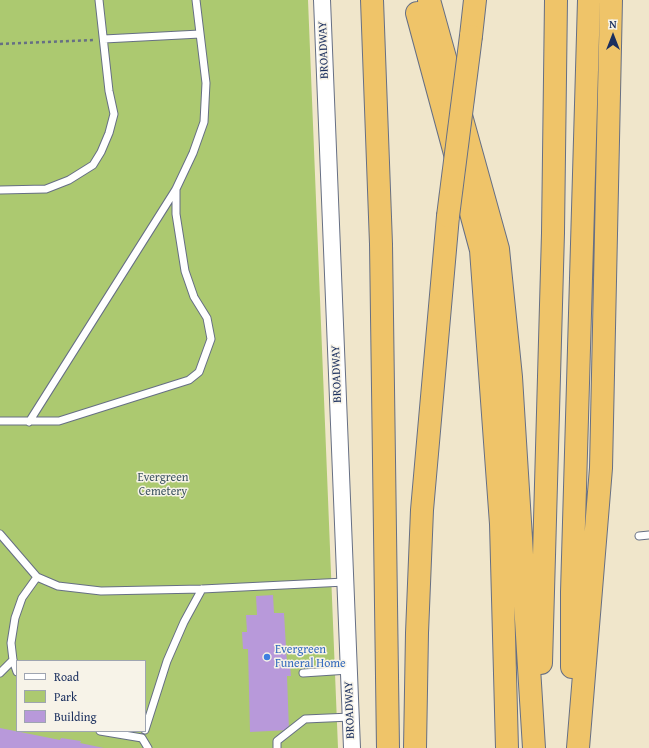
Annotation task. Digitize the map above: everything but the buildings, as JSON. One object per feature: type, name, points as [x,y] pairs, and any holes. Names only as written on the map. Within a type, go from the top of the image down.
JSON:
[{"type":"highway","points":[[372,0],[381,244],[388,748]]},
{"type":"highway","points":[[414,0],[481,250],[500,524],[507,748]]},
{"type":"highway","points":[[429,0],[481,181],[498,249],[510,377],[534,748]]},
{"type":"highway","points":[[415,748],[417,633],[422,510],[448,216],[475,0]]},
{"type":"highway","points":[[538,748],[553,233],[556,0]]},
{"type":"highway","points":[[572,748],[572,592],[588,0]]},
{"type":"highway","points":[[578,748],[600,468],[611,0]]},
{"type":"street","name":"BROADWAY","points":[[322,0],[352,748]]},
{"type":"lane","points":[[0,190],[46,189],[69,180],[93,165],[102,152],[114,114],[109,91],[99,0]]},
{"type":"lane","points":[[30,422],[176,189],[193,153],[204,122],[206,83],[196,0]]},
{"type":"lane","points":[[104,39],[200,34]]},
{"type":"lane","points":[[0,421],[59,421],[189,380],[199,372],[211,340],[207,318],[194,297],[185,271],[176,214],[176,189]]},
{"type":"lane","points":[[0,534],[37,576],[58,586],[101,591],[202,589],[345,582]]},
{"type":"lane","points":[[639,536],[649,535]]},
{"type":"lane","points":[[16,669],[13,660],[11,643],[15,618],[22,598],[37,576]]},
{"type":"lane","points":[[146,727],[167,660],[184,622],[202,589]]},
{"type":"lane","points":[[0,674],[13,660]]},
{"type":"lane","points":[[303,673],[349,670]]},
{"type":"lane","points":[[277,748],[276,741],[306,719],[351,717]]},
{"type":"lane","points":[[122,732],[144,733],[148,748]]},
{"type":"path","points":[[0,44],[104,39]]},
{"type":"green space","name":"Evergreen Cemetery","points":[[0,0],[308,0],[338,748],[0,748]]},
{"type":"place","name":"Evergreen Funeral Home","points":[[267,657]]}]
